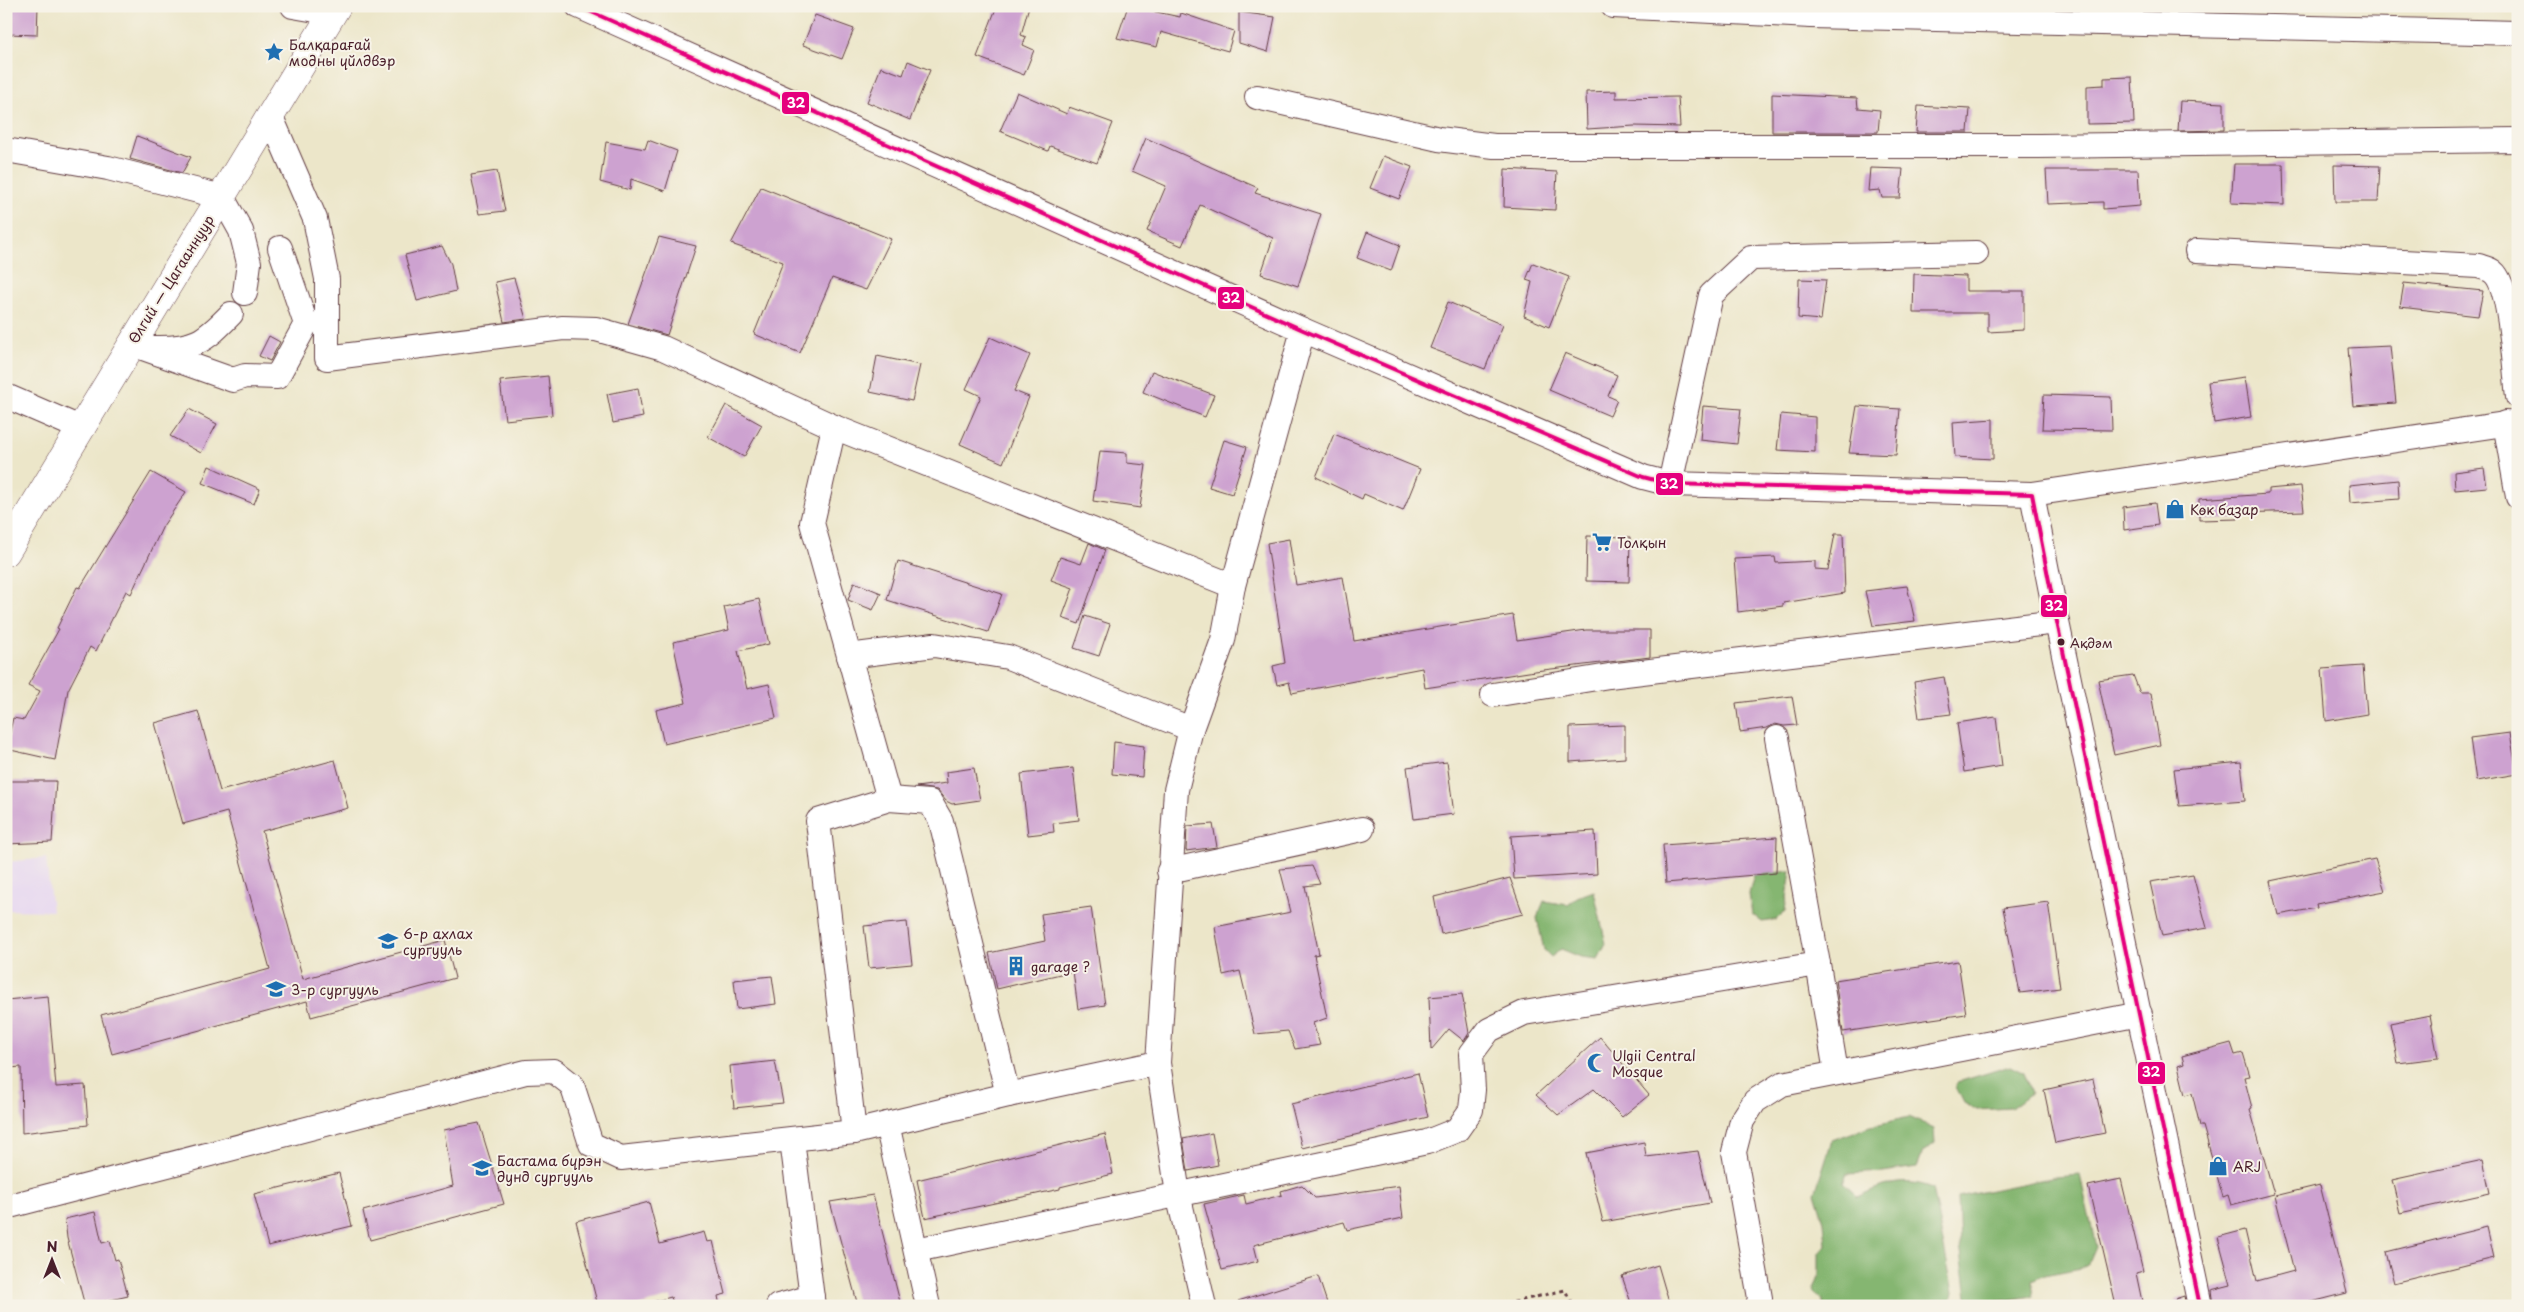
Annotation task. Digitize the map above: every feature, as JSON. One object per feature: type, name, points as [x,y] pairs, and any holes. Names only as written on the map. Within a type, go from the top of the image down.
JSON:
[{"type":"highway","name":"Өлгий — Цагааннуур","points":[[6,552],[80,428],[136,347],[222,197],[335,10]]},
{"type":"street","points":[[293,6],[335,10]]},
{"type":"street","points":[[578,6],[1303,330],[1643,477],[1670,484],[2032,494],[2511,422],[2518,497]]},
{"type":"street","points":[[1613,6],[1811,16],[2518,33]]},
{"type":"street","points":[[1257,97],[1439,139],[1494,146],[2039,146],[2518,140]]},
{"type":"street","points":[[271,117],[315,219],[327,279],[327,358],[563,328],[596,329],[631,337],[663,348],[834,427],[1233,586]]},
{"type":"street","points":[[6,150],[108,168],[222,197],[241,231],[249,263],[245,294]]},
{"type":"street","points":[[136,347],[233,380],[245,376],[277,377],[306,324],[280,248]]},
{"type":"street","points":[[2196,251],[2479,266],[2494,272],[2503,288],[2510,320],[2518,397]]},
{"type":"street","points":[[1670,484],[1711,295],[1751,258],[1976,253]]},
{"type":"street","points":[[136,347],[179,349],[209,337],[231,314]]},
{"type":"street","points":[[1204,1306],[1178,1194],[1158,1063],[1176,790],[1191,729],[1223,640],[1233,586],[1303,330]]},
{"type":"street","points":[[6,396],[80,428]]},
{"type":"street","points":[[834,427],[812,523],[888,799]]},
{"type":"street","points":[[2032,494],[2056,622],[2200,1306]]},
{"type":"street","points":[[1493,694],[1609,676],[2056,622]]},
{"type":"street","points":[[849,656],[934,645],[1008,657],[1191,729]]},
{"type":"street","points":[[1777,738],[1836,1072]]},
{"type":"street","points":[[854,1132],[818,821],[888,799],[930,802],[941,821],[1008,1095]]},
{"type":"street","points":[[1170,871],[1362,829]]},
{"type":"street","points":[[916,1250],[1427,1142],[1457,1130],[1472,1110],[1472,1054],[1489,1030],[1524,1014],[1818,964]]},
{"type":"street","points":[[1758,1306],[1760,1298],[1734,1152],[1742,1121],[1755,1102],[1782,1084],[2140,1014]]},
{"type":"street","points":[[6,1207],[526,1072],[554,1071],[572,1085],[591,1144],[621,1158],[854,1132],[1008,1095],[1158,1063]]},
{"type":"street","points":[[887,1124],[928,1306]]},
{"type":"street","points":[[778,1306],[813,1301],[792,1140]]},
{"type":"path","points":[[1498,1306],[1565,1290],[1573,1306]]},
{"type":"shaded area","points":[[46,858],[52,911],[6,910],[6,862]]},
{"type":"green space","points":[[1791,871],[1785,911],[1776,920],[1762,922],[1752,914],[1749,894],[1754,875]]},
{"type":"green space","points":[[1594,891],[1606,944],[1598,959],[1581,957],[1561,949],[1551,957],[1544,950],[1537,918],[1544,901],[1568,905],[1577,897]]},
{"type":"green space","points":[[2010,1066],[2024,1073],[2031,1093],[2011,1108],[1977,1110],[1964,1103],[1956,1087],[1958,1082]]},
{"type":"green space","points":[[1909,1117],[1934,1128],[1935,1143],[1923,1152],[1917,1167],[1883,1172],[1847,1174],[1843,1183],[1858,1197],[1894,1184],[1912,1183],[1932,1188],[1953,1292],[1951,1304],[1823,1306],[1823,1300],[1813,1292],[1819,1276],[1819,1253],[1826,1245],[1824,1222],[1815,1193],[1832,1140],[1871,1126]]},
{"type":"green space","points":[[2080,1175],[2096,1247],[2090,1261],[2081,1268],[2044,1275],[2032,1281],[2034,1296],[1978,1304],[1967,1296],[1960,1244],[1958,1197],[2055,1177]]},
{"type":"building","points":[[10,6],[38,6],[37,35],[8,34]]},
{"type":"building","points":[[997,6],[1029,6],[1021,35],[1026,37],[1023,45],[1034,50],[1024,75],[977,57]]},
{"type":"building","points":[[1128,6],[1180,17],[1181,13],[1234,31],[1228,51],[1161,32],[1157,47],[1117,38]]},
{"type":"building","points":[[1239,12],[1275,17],[1268,52],[1239,43]]},
{"type":"building","points":[[815,15],[854,29],[842,59],[803,45]]},
{"type":"building","points":[[908,61],[930,70],[910,120],[867,102],[881,67],[903,75]]},
{"type":"building","points":[[2132,77],[2134,123],[2087,124],[2087,86],[2104,85],[2104,78]]},
{"type":"building","points":[[1616,91],[1616,98],[1678,97],[1680,127],[1634,126],[1587,129],[1586,92]]},
{"type":"building","points":[[1017,92],[1067,114],[1069,107],[1113,123],[1097,163],[1050,146],[1048,151],[1000,131]]},
{"type":"building","points":[[1772,94],[1857,98],[1858,108],[1880,110],[1878,132],[1772,132]]},
{"type":"building","points":[[2180,101],[2224,103],[2224,130],[2178,131]]},
{"type":"building","points":[[1918,106],[1970,109],[1968,132],[1916,132]]},
{"type":"building","points":[[137,136],[191,157],[182,173],[130,159]]},
{"type":"building","points":[[1146,138],[1258,188],[1255,193],[1321,214],[1298,286],[1261,274],[1273,238],[1200,205],[1182,246],[1147,231],[1166,186],[1132,171]]},
{"type":"building","points":[[648,140],[677,151],[665,191],[631,179],[630,190],[600,182],[606,142],[645,149]]},
{"type":"building","points":[[1383,156],[1412,167],[1399,199],[1370,188]]},
{"type":"building","points":[[2234,164],[2283,164],[2284,205],[2231,203]]},
{"type":"building","points":[[2334,165],[2380,166],[2378,202],[2335,202]]},
{"type":"building","points":[[1870,168],[1903,169],[1900,198],[1882,198],[1880,190],[1868,191]]},
{"type":"building","points":[[1505,169],[1557,172],[1555,210],[1504,207]]},
{"type":"building","points":[[2046,170],[2138,170],[2140,206],[2103,209],[2103,202],[2048,204]]},
{"type":"building","points":[[497,171],[505,211],[479,214],[471,175]]},
{"type":"building","points":[[761,187],[891,239],[866,290],[832,278],[800,353],[754,334],[783,262],[731,244]]},
{"type":"building","points":[[1367,232],[1400,245],[1391,271],[1357,258]]},
{"type":"building","points":[[659,237],[696,246],[667,335],[628,324]]},
{"type":"building","points":[[442,246],[451,264],[456,291],[417,301],[405,255]]},
{"type":"building","points":[[1533,263],[1569,277],[1549,327],[1524,316],[1532,282],[1526,280]]},
{"type":"building","points":[[1914,274],[1966,276],[1966,291],[2024,291],[2024,330],[1988,332],[1988,313],[1913,313]]},
{"type":"building","points":[[514,278],[526,319],[504,322],[495,282]]},
{"type":"building","points":[[1799,279],[1826,280],[1821,320],[1798,318]]},
{"type":"building","points":[[2404,283],[2483,291],[2478,316],[2400,307]]},
{"type":"building","points":[[1448,302],[1503,325],[1485,369],[1430,348]]},
{"type":"building","points":[[269,336],[280,342],[270,361],[259,356]]},
{"type":"building","points":[[990,337],[1030,355],[1014,391],[1029,397],[1003,463],[960,444],[981,396],[966,389]]},
{"type":"building","points":[[2390,346],[2396,403],[2353,406],[2348,348]]},
{"type":"building","points":[[1565,353],[1617,375],[1608,396],[1617,400],[1610,416],[1549,390]]},
{"type":"building","points":[[877,356],[920,365],[912,401],[870,392]]},
{"type":"building","points":[[1152,371],[1214,395],[1205,417],[1143,392]]},
{"type":"building","points":[[548,376],[552,415],[505,420],[500,381]]},
{"type":"building","points":[[2245,377],[2251,417],[2214,423],[2208,382]]},
{"type":"building","points":[[638,388],[643,417],[613,423],[607,394]]},
{"type":"building","points":[[2044,395],[2111,397],[2112,430],[2042,429]]},
{"type":"building","points":[[726,405],[762,425],[744,457],[708,437]]},
{"type":"building","points":[[1703,406],[1741,409],[1737,444],[1700,440]]},
{"type":"building","points":[[1857,406],[1900,409],[1896,455],[1849,453]]},
{"type":"building","points":[[189,409],[217,424],[201,453],[170,436]]},
{"type":"building","points":[[1781,414],[1815,417],[1815,452],[1777,450]]},
{"type":"building","points":[[1993,419],[1993,459],[1955,457],[1953,422]]},
{"type":"building","points":[[1334,434],[1420,469],[1403,511],[1364,494],[1362,499],[1316,477]]},
{"type":"building","points":[[1224,440],[1247,447],[1232,494],[1209,487]]},
{"type":"building","points":[[1100,451],[1127,453],[1127,463],[1146,465],[1140,508],[1093,501]]},
{"type":"building","points":[[209,466],[260,489],[254,504],[202,483]]},
{"type":"building","points":[[2484,468],[2487,487],[2455,490],[2454,472]]},
{"type":"building","points":[[151,472],[186,492],[163,526],[131,594],[126,591],[96,651],[90,647],[68,690],[55,760],[6,749],[13,718],[24,720],[40,691],[28,685],[59,629],[57,628],[77,587],[80,588]]},
{"type":"building","points":[[2398,480],[2399,499],[2350,503],[2349,485]]},
{"type":"building","points":[[2301,486],[2304,511],[2238,513],[2238,519],[2199,520],[2199,499],[2268,494],[2268,489]]},
{"type":"building","points":[[2155,503],[2158,525],[2124,530],[2123,507]]},
{"type":"building","points":[[1835,534],[1843,534],[1845,593],[1783,603],[1783,606],[1738,612],[1734,559],[1775,557],[1776,563],[1815,561],[1815,569],[1828,570]]},
{"type":"building","points":[[1587,536],[1630,537],[1629,582],[1586,581]]},
{"type":"building","points":[[1289,539],[1296,585],[1343,577],[1354,641],[1513,615],[1517,640],[1586,630],[1650,630],[1650,657],[1535,671],[1425,688],[1422,668],[1292,693],[1289,682],[1277,685],[1273,666],[1285,663],[1267,543]]},
{"type":"building","points":[[1089,543],[1105,550],[1079,624],[1062,618],[1073,588],[1051,580],[1060,557],[1081,564]]},
{"type":"building","points":[[898,561],[1002,594],[988,632],[887,600]]},
{"type":"building","points":[[854,582],[881,593],[873,610],[848,600]]},
{"type":"building","points":[[1907,586],[1915,621],[1873,626],[1865,591]]},
{"type":"building","points":[[759,599],[769,644],[738,651],[747,689],[769,684],[776,718],[664,744],[656,710],[686,703],[673,642],[729,630],[724,607]]},
{"type":"building","points":[[1085,616],[1110,624],[1099,656],[1074,648]]},
{"type":"building","points":[[2363,666],[2367,714],[2326,721],[2322,669]]},
{"type":"building","points":[[2133,675],[2140,693],[2151,693],[2160,745],[2114,755],[2098,680]]},
{"type":"building","points":[[1944,677],[1951,714],[1919,718],[1914,682]]},
{"type":"building","points":[[1792,696],[1797,725],[1784,726],[1775,724],[1767,728],[1740,732],[1736,703]]},
{"type":"building","points":[[198,711],[220,791],[335,760],[348,808],[262,831],[303,979],[445,940],[455,978],[311,1017],[307,1001],[112,1054],[101,1015],[270,969],[227,812],[183,824],[155,723]]},
{"type":"building","points":[[1996,717],[2002,766],[1964,772],[1957,723]]},
{"type":"building","points":[[1625,725],[1625,758],[1570,762],[1570,727]]},
{"type":"building","points":[[2510,733],[2517,774],[2476,781],[2470,738]]},
{"type":"building","points":[[1114,742],[1144,746],[1142,777],[1112,774]]},
{"type":"building","points":[[1447,762],[1454,814],[1414,819],[1407,767]]},
{"type":"building","points":[[2241,762],[2245,801],[2179,806],[2174,769]]},
{"type":"building","points":[[974,768],[980,800],[952,804],[946,801],[937,790],[916,787],[947,783],[946,772]]},
{"type":"building","points":[[1073,768],[1079,820],[1053,823],[1054,832],[1028,835],[1021,774]]},
{"type":"building","points":[[6,781],[56,781],[52,842],[6,844]]},
{"type":"building","points":[[1213,824],[1217,847],[1186,851],[1187,826]]},
{"type":"building","points":[[1595,831],[1597,874],[1514,879],[1511,836]]},
{"type":"building","points":[[1777,837],[1776,873],[1666,883],[1663,845]]},
{"type":"building","points":[[2375,859],[2385,891],[2316,904],[2317,908],[2278,915],[2270,881]]},
{"type":"building","points":[[1312,866],[1320,884],[1305,886],[1319,954],[1314,955],[1327,1018],[1313,1023],[1320,1045],[1295,1049],[1288,1031],[1255,1034],[1240,971],[1223,975],[1215,927],[1291,912],[1280,869]]},
{"type":"building","points":[[2193,875],[2207,928],[2162,936],[2150,882]]},
{"type":"building","points":[[1510,878],[1523,914],[1441,934],[1434,897]]},
{"type":"building","points":[[2048,902],[2060,988],[2020,993],[2003,908]]},
{"type":"building","points":[[1091,907],[1105,1005],[1078,1009],[1073,971],[997,989],[989,953],[1045,941],[1041,914]]},
{"type":"building","points":[[907,922],[912,964],[869,968],[864,926]]},
{"type":"building","points":[[1958,961],[1966,1014],[1843,1032],[1835,980]]},
{"type":"building","points":[[772,976],[776,1004],[737,1009],[734,980]]},
{"type":"building","points":[[1462,994],[1469,1033],[1464,1041],[1449,1029],[1431,1050],[1429,997]]},
{"type":"building","points":[[48,996],[56,1087],[85,1085],[88,1125],[22,1133],[21,1067],[10,1068],[6,1000]]},
{"type":"building","points":[[2430,1015],[2438,1058],[2398,1063],[2390,1023]]},
{"type":"building","name":"Ulgii Central Mosque","points":[[1600,1037],[1649,1095],[1622,1117],[1594,1089],[1558,1115],[1536,1095]]},
{"type":"building","points":[[2231,1043],[2235,1055],[2243,1053],[2250,1076],[2244,1077],[2252,1108],[2250,1109],[2274,1194],[2231,1205],[2228,1195],[2223,1197],[2203,1126],[2200,1126],[2192,1093],[2185,1095],[2178,1066],[2184,1064],[2182,1056]]},
{"type":"building","points":[[775,1061],[783,1103],[734,1108],[730,1066]]},
{"type":"building","points":[[1418,1073],[1428,1117],[1302,1148],[1291,1104]]},
{"type":"building","points":[[2093,1079],[2105,1133],[2055,1143],[2044,1090]]},
{"type":"building","points":[[479,1123],[504,1204],[370,1240],[363,1211],[453,1186],[444,1130]]},
{"type":"building","points":[[1212,1133],[1218,1165],[1188,1171],[1183,1139]]},
{"type":"building","points":[[1105,1134],[1113,1174],[1060,1187],[1060,1189],[925,1218],[917,1180]]},
{"type":"building","points":[[1644,1142],[1646,1157],[1698,1151],[1710,1203],[1603,1222],[1586,1153]]},
{"type":"building","points":[[2483,1160],[2490,1193],[2400,1213],[2392,1180]]},
{"type":"building","points":[[339,1173],[352,1226],[268,1246],[254,1194]]},
{"type":"building","points":[[2121,1179],[2143,1271],[2136,1273],[2143,1306],[2116,1306],[2088,1186]]},
{"type":"building","points":[[1302,1185],[1315,1198],[1399,1186],[1403,1218],[1347,1230],[1344,1222],[1254,1245],[1258,1261],[1222,1270],[1204,1204],[1244,1195],[1246,1204],[1282,1195],[1281,1191]]},
{"type":"building","points":[[2320,1185],[2347,1293],[2296,1306],[2213,1306],[2211,1290],[2231,1285],[2218,1237],[2245,1230],[2257,1281],[2294,1271],[2275,1196]]},
{"type":"building","points":[[873,1195],[901,1306],[858,1306],[830,1202]]},
{"type":"building","points":[[649,1202],[660,1244],[704,1232],[707,1242],[713,1241],[726,1294],[718,1296],[720,1306],[674,1306],[671,1297],[637,1306],[598,1306],[576,1221]]},
{"type":"building","points":[[95,1212],[102,1243],[110,1241],[115,1260],[118,1259],[128,1296],[85,1306],[67,1238],[65,1219]]},
{"type":"building","points":[[2487,1227],[2494,1258],[2394,1283],[2386,1252]]},
{"type":"building","points":[[1658,1265],[1670,1306],[1632,1306],[1622,1276]]},
{"type":"building","points":[[1318,1276],[1328,1306],[1239,1306],[1238,1301]]},
{"type":"building","points":[[2184,1296],[2186,1306],[2176,1306],[2175,1299]]},
{"type":"transit line","name":"32","points":[[578,6],[1303,330],[1643,477],[1670,484],[2032,494],[2200,1306]]},
{"type":"place","name":"Балқарағай модны үйлдвэр","points":[[274,52]]},
{"type":"place","name":"Көк базар","points":[[2175,509]]},
{"type":"place","name":"Толқын","points":[[1602,542]]},
{"type":"place","name":"Ақдəм","points":[[2061,642]]},
{"type":"place","name":"6-р ахлах сургууль","points":[[388,941]]},
{"type":"place","name":"garage ?","points":[[1016,966]]},
{"type":"place","name":"3-р сургууль","points":[[276,989]]},
{"type":"place","name":"Ulgii Central Mosque","points":[[1597,1063]]},
{"type":"place","name":"ARJ","points":[[2218,1166]]},
{"type":"place","name":"Бастама бүрэн дунд сургууль","points":[[482,1168]]}]
